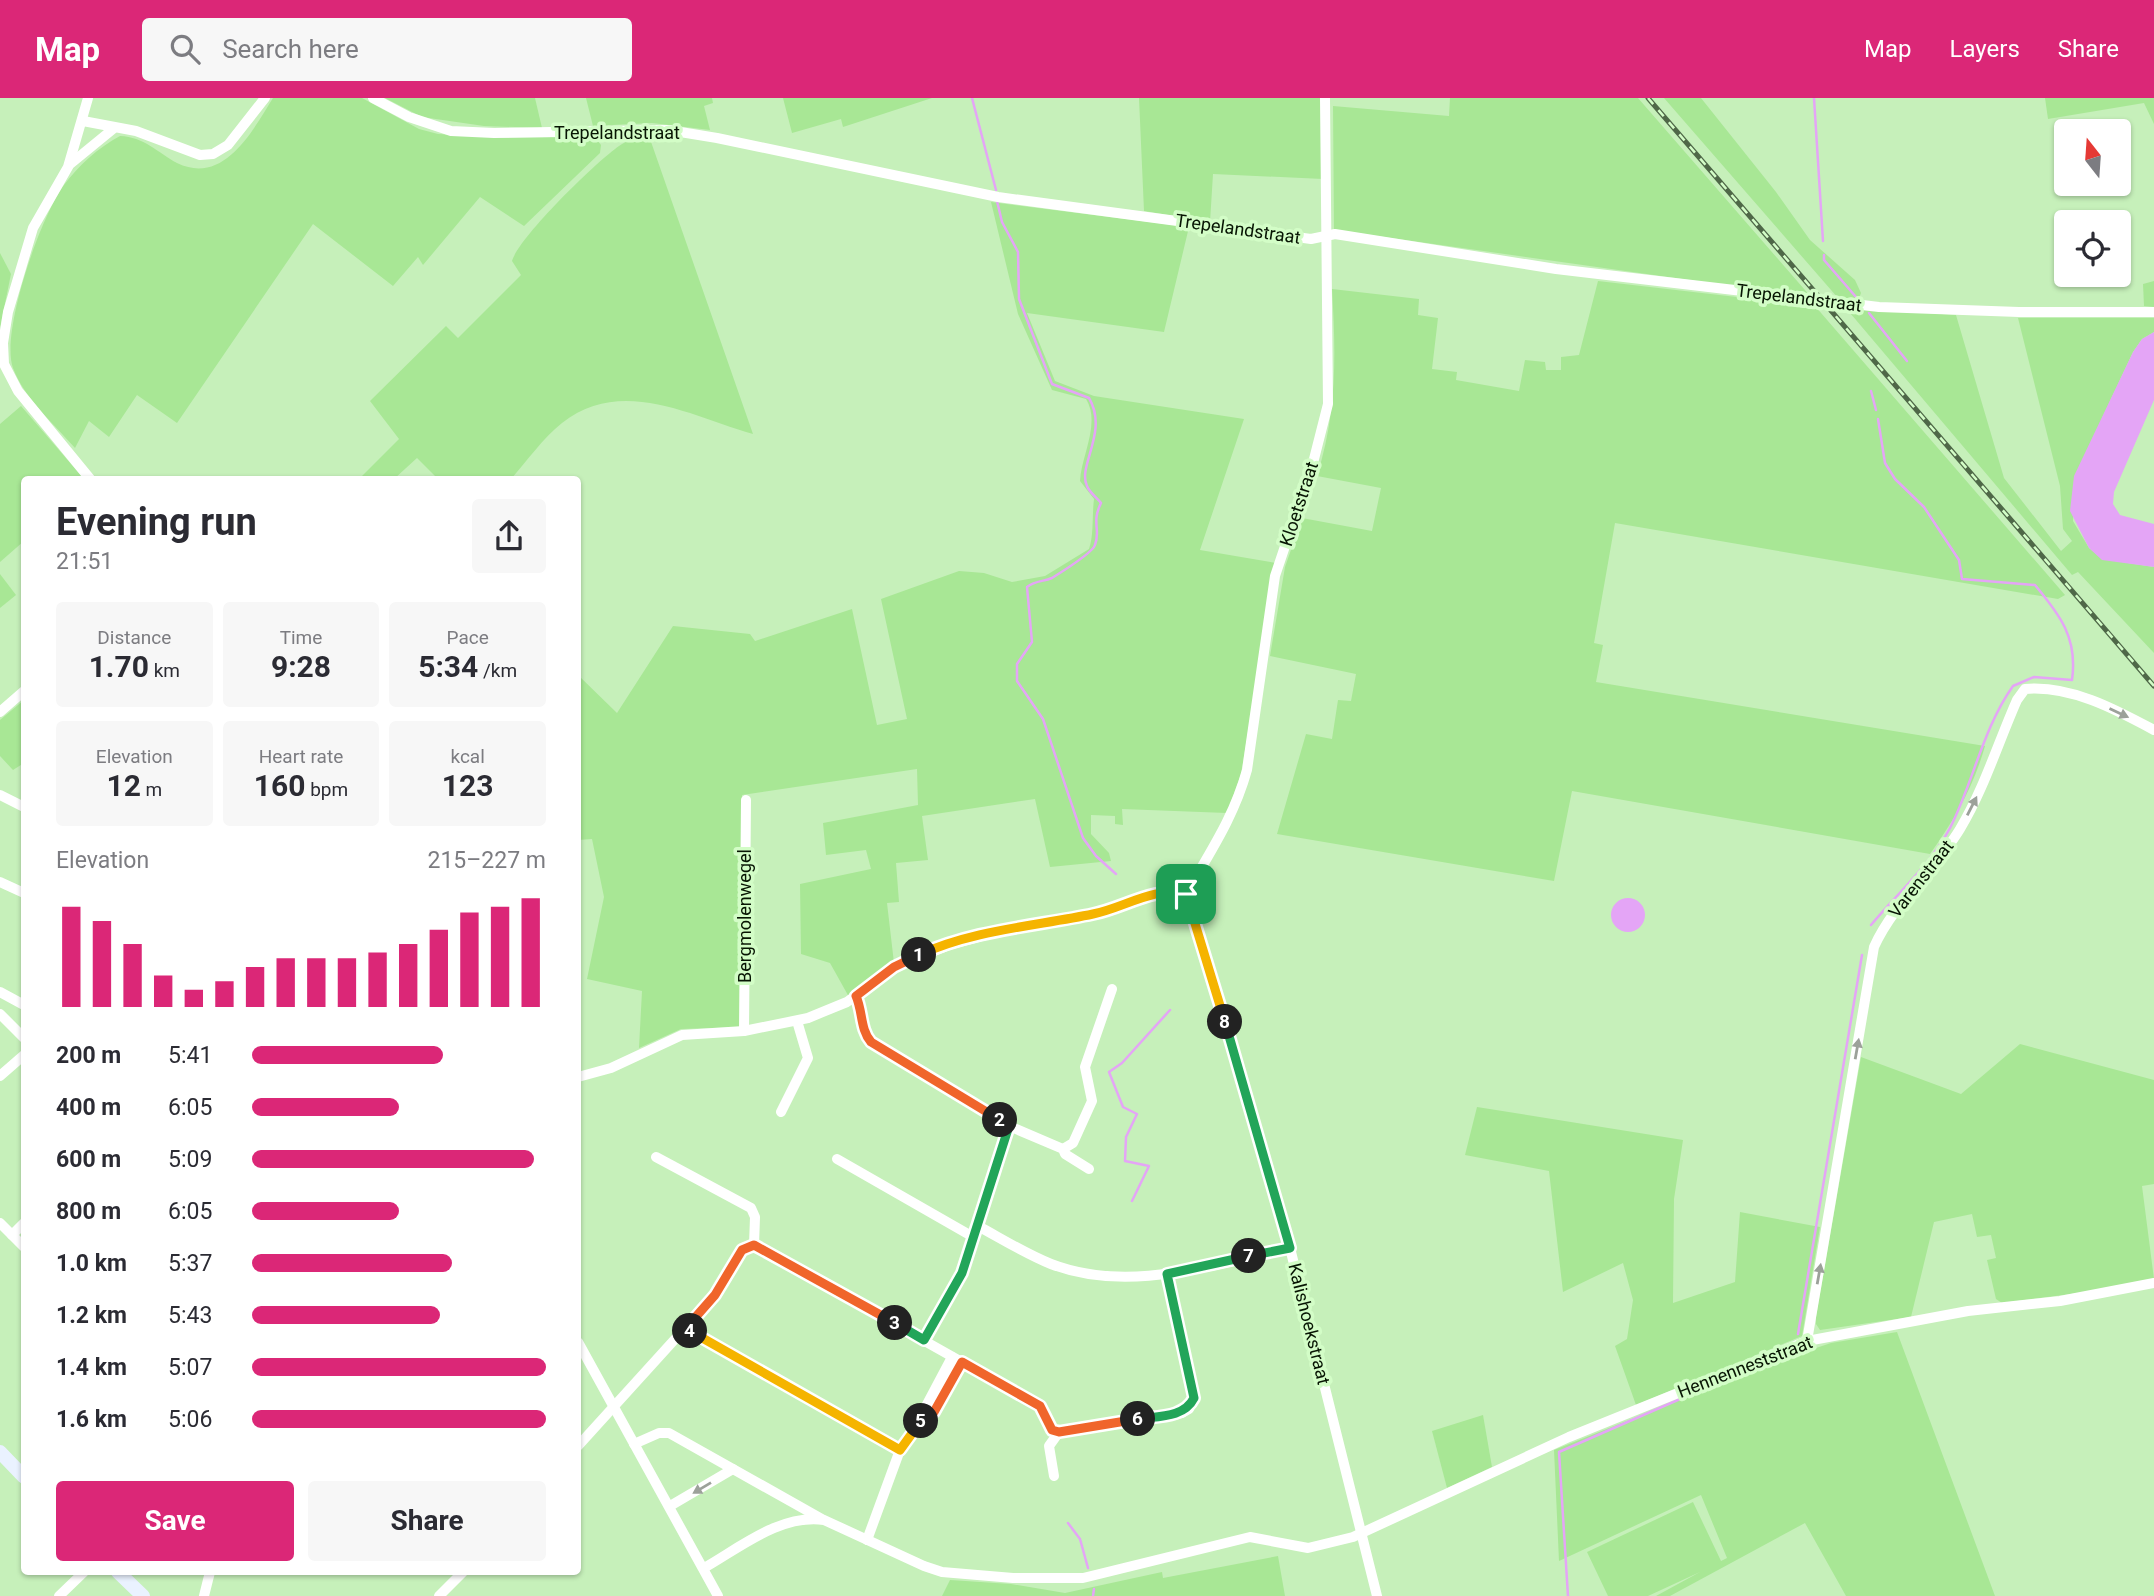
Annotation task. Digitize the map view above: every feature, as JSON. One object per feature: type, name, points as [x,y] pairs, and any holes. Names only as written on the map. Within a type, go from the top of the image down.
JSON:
[{"type":"main road","points":[[0,1452],[21,1474]]},
{"type":"main road","points":[[121,1575],[143,1596]]},
{"type":"street","points":[[88,98],[68,167],[33,229],[8,312],[3,343],[4,365],[18,390],[89,476]]},
{"type":"street","points":[[83,121],[113,129],[136,131],[200,155],[214,153],[228,145],[265,98]]},
{"type":"street","name":"Trepelandstraat","points":[[373,98],[408,117],[451,131],[554,133],[668,130],[718,138],[998,197],[1311,239],[1335,234],[1556,269],[1871,306],[2019,312],[2154,312]]},
{"type":"street","name":"Kloetstraat","points":[[1186,894],[1213,853],[1240,796],[1247,770],[1274,584],[1323,430],[1328,404],[1325,98]]},
{"type":"street","points":[[68,167],[113,129]]},
{"type":"street","name":"Varenstraat","points":[[1807,1341],[1874,947],[1882,929],[1902,900],[1939,860],[1960,829],[2017,700],[2025,689],[2055,689],[2080,696],[2154,730]]},
{"type":"street","points":[[0,712],[21,694]]},
{"type":"street","points":[[0,795],[21,806]]},
{"type":"street","name":"Bergmolenwegel","points":[[744,1031],[746,800]]},
{"type":"street","points":[[0,882],[21,892]]},
{"type":"street","points":[[581,1076],[611,1068],[682,1035],[744,1031],[797,1021],[831,1009],[856,996],[894,967],[926,952],[1016,927],[1099,913],[1161,893],[1170,891],[1186,894]]},
{"type":"street","name":"Kalishoekstraat","points":[[1186,894],[1290,1248],[1377,1596]]},
{"type":"street","points":[[1063,1149],[1073,1143],[1092,1101],[1085,1067],[1111,989]]},
{"type":"street","points":[[0,992],[21,1002]]},
{"type":"street","points":[[856,996],[861,1008],[864,1034],[871,1042],[1009,1126],[1063,1149],[1065,1154],[1089,1169]]},
{"type":"street","points":[[0,1014],[21,1035]]},
{"type":"street","points":[[781,1112],[808,1058],[797,1021]]},
{"type":"street","points":[[0,1076],[21,1058]]},
{"type":"street","points":[[924,1340],[962,1273],[1009,1126]]},
{"type":"street","points":[[656,1157],[751,1208],[755,1217],[754,1245]]},
{"type":"street","points":[[837,1159],[975,1238]]},
{"type":"street","points":[[0,1223],[21,1244]]},
{"type":"street","points":[[12,1235],[21,1226]]},
{"type":"street","points":[[978,1226],[1049,1263],[1074,1271],[1144,1278],[1290,1248]]},
{"type":"street","points":[[754,1245],[1040,1406],[1052,1430],[1059,1432],[1181,1413],[1189,1409],[1194,1398],[1167,1274]]},
{"type":"street","points":[[581,1443],[715,1295],[742,1250],[754,1245]]},
{"type":"street","name":"Hennenneststraat","points":[[634,1444],[659,1433],[669,1433],[824,1520],[942,1572],[1074,1579],[1251,1538],[1302,1548],[1361,1533],[1569,1437],[1807,1341],[1968,1311],[2073,1299],[2154,1283]]},
{"type":"street","points":[[686,1328],[900,1450]]},
{"type":"street","points":[[581,1347],[718,1596]]},
{"type":"street","points":[[867,1540],[900,1450],[925,1416],[926,1406],[957,1360]]},
{"type":"street","points":[[1054,1476],[1049,1446],[1059,1432]]},
{"type":"street","points":[[670,1506],[733,1469]]},
{"type":"street","points":[[784,1496],[792,1508],[788,1521]]},
{"type":"street","points":[[704,1568],[788,1521],[824,1520]]},
{"type":"street","points":[[60,1596],[81,1575]]},
{"type":"street","points":[[204,1596],[209,1575]]},
{"type":"street","points":[[439,1596],[460,1575]]},
{"type":"green space","points":[[273,98],[362,98],[419,129],[438,134],[509,138],[595,137],[601,145],[600,153],[524,226],[480,197],[423,265],[418,257],[393,286],[313,224],[177,423],[137,395],[109,437],[89,421],[75,448],[24,390],[13,368],[11,351],[17,302],[34,247],[55,200],[82,164],[120,136],[143,142],[177,163],[194,168],[209,167],[223,161],[246,139]]},
{"type":"green space","points":[[385,98],[535,98],[542,128],[484,126],[422,117]]},
{"type":"green space","points":[[586,98],[712,98],[713,103],[704,106],[710,130],[652,123],[593,126]]},
{"type":"green space","points":[[783,98],[932,98],[843,127],[841,119],[792,133]]},
{"type":"green space","points":[[1139,98],[1322,98],[1323,179],[1213,174],[1210,222],[1144,211]]},
{"type":"green space","points":[[1450,98],[1638,98],[1811,297],[1334,230],[1333,106],[1449,116]]},
{"type":"green space","points":[[1664,98],[1701,98],[1776,192],[1810,240],[1855,280],[1861,293],[1858,301],[1838,298]]},
{"type":"green space","points":[[2045,98],[2154,98],[2154,124],[2144,103],[2048,119]]},
{"type":"green space","points":[[649,136],[753,434],[656,404],[608,402],[585,409],[562,423],[514,476],[435,476],[417,458],[397,476],[362,476],[399,439],[370,401],[446,326],[458,338],[521,275],[512,261],[528,235],[543,218],[608,155],[619,146]]},
{"type":"green space","points":[[991,202],[1189,227],[1164,332],[1027,313],[1055,381],[1094,396],[1244,419],[1200,550],[1276,563],[1241,774],[1227,813],[1122,809],[1123,825],[1115,824],[1115,816],[1091,815],[1091,834],[1109,853],[1111,861],[1050,867],[1035,799],[922,816],[928,860],[896,863],[899,902],[887,903],[894,963],[849,997],[830,963],[801,954],[800,884],[871,869],[866,850],[826,855],[823,823],[918,805],[917,769],[742,795],[743,1027],[681,1029],[639,1048],[642,991],[587,979],[604,897],[592,839],[581,840],[581,678],[617,713],[673,626],[750,634],[755,641],[852,609],[877,725],[907,719],[881,599],[959,571],[984,573],[1012,582],[1045,576],[1089,549],[1091,543],[1094,499],[1080,481],[1091,429],[1090,408],[1086,399],[1052,390],[1018,314]]},
{"type":"green space","points":[[0,253],[11,274],[0,328]]},
{"type":"green space","points":[[1598,281],[1815,306],[2065,595],[2058,599],[1615,523],[1594,643],[1603,645],[1596,682],[1985,746],[1962,803],[1930,854],[1572,791],[1554,881],[1277,834],[1306,734],[1332,739],[1338,700],[1351,701],[1356,674],[1270,656],[1285,567],[1302,518],[1372,531],[1381,488],[1317,476],[1324,452],[1334,384],[1332,289],[1419,299],[1418,315],[1438,318],[1432,369],[1457,372],[1456,380],[1519,391],[1525,360],[1545,362],[1546,370],[1561,370],[1561,357],[1579,355]]},
{"type":"green space","points":[[2154,281],[2154,307],[2144,306],[2143,284]]},
{"type":"green space","points":[[1845,307],[1956,315],[2004,478],[2061,551],[2072,541],[2063,529],[2060,486],[2018,318],[2154,318],[2154,332],[2142,339],[2133,352],[2075,476],[2073,521],[2089,548],[2102,559],[2154,567],[2154,653],[2078,572],[2072,575]]},
{"type":"green space","points":[[21,406],[81,476],[21,476],[21,544],[0,562],[0,424]]},
{"type":"green space","points":[[0,574],[16,595],[0,608]]},
{"type":"green space","points":[[21,702],[21,765],[13,770],[0,756],[0,720]]},
{"type":"green space","points":[[2020,1044],[2154,1080],[2154,1184],[2142,1186],[2154,1279],[2102,1290],[2002,1303],[1996,1299],[1987,1260],[1996,1258],[1991,1235],[1977,1237],[1972,1214],[1934,1222],[1911,1317],[1820,1330],[1816,1317],[1861,1057],[1961,1094]]},
{"type":"green space","points":[[1477,1107],[1683,1140],[1674,1199],[1673,1303],[1735,1282],[1740,1212],[1820,1227],[1802,1336],[1636,1405],[1615,1346],[1627,1339],[1633,1300],[1623,1263],[1563,1292],[1549,1171],[1465,1155]]},
{"type":"green space","points":[[1897,1332],[1995,1596],[1846,1596],[1805,1523],[1670,1596],[1656,1596],[1700,1572],[1648,1596],[1608,1596],[1587,1552],[1693,1502],[1721,1561],[1727,1558],[1701,1495],[1559,1561],[1554,1450],[1780,1360],[1831,1343]]},
{"type":"green space","points":[[1483,1415],[1492,1467],[1447,1488],[1432,1431]]},
{"type":"green space","points":[[1278,1556],[1285,1596],[942,1596],[950,1580],[1011,1584],[1065,1593],[1162,1572],[1163,1578]]},
{"type":"shaded area","points":[[2154,332],[2154,400],[2114,492],[2113,504],[2120,515],[2154,524],[2154,567],[2102,560],[2089,548],[2070,511],[2074,476],[2133,352],[2142,339]]},
{"type":"shaded area","points":[[1628,898],[1640,903],[1645,915],[1640,927],[1628,932],[1616,927],[1611,915],[1616,903]]},
{"type":"waterway","points":[[972,98],[996,190]]},
{"type":"waterway","points":[[1814,98],[1823,241]]},
{"type":"waterway","points":[[997,201],[1002,222],[1018,252],[1019,299],[1052,384],[1089,398],[1094,411],[1095,436],[1085,478],[1088,488],[1101,503],[1097,516],[1097,540],[1093,548],[1052,578],[1027,587],[1032,642],[1017,664],[1017,681],[1043,719],[1083,838],[1096,856],[1116,874]]},
{"type":"waterway","points":[[1824,255],[1824,260],[1856,297]]},
{"type":"waterway","points":[[1869,313],[1907,361]]},
{"type":"waterway","points":[[1871,391],[1876,410]]},
{"type":"waterway","points":[[1871,925],[1924,866],[1950,828],[1986,738],[2013,686],[2034,677],[2072,680],[2073,665],[2070,639],[2065,628],[2035,585],[1962,579],[1959,560],[1924,507],[1895,479],[1885,463],[1878,419]]},
{"type":"waterway","points":[[1798,1334],[1862,955]]},
{"type":"waterway","points":[[1132,1201],[1149,1166],[1125,1161],[1126,1137],[1137,1114],[1123,1107],[1109,1072],[1122,1063],[1170,1010]]},
{"type":"waterway","points":[[1748,1371],[1801,1349]]},
{"type":"waterway","points":[[1568,1596],[1559,1452],[1712,1385]]},
{"type":"waterway","points":[[1068,1523],[1080,1539],[1088,1568]]},
{"type":"waterway","points":[[1093,1596],[1094,1589]]},
{"type":"railway","points":[[1648,98],[2154,686]]},
{"type":"route","points":[[1170,891],[1186,894],[1191,901],[1290,1248],[1167,1274],[1194,1398],[1189,1409],[1181,1413],[1059,1432],[1052,1430],[1040,1406],[962,1362],[934,1412],[925,1416],[900,1450],[686,1328],[715,1295],[742,1250],[754,1245],[762,1247],[924,1340],[962,1273],[1009,1126],[926,1073],[871,1042],[864,1034],[863,1015],[856,996],[894,967],[948,945],[1016,927],[1107,911],[1170,891]]}]
